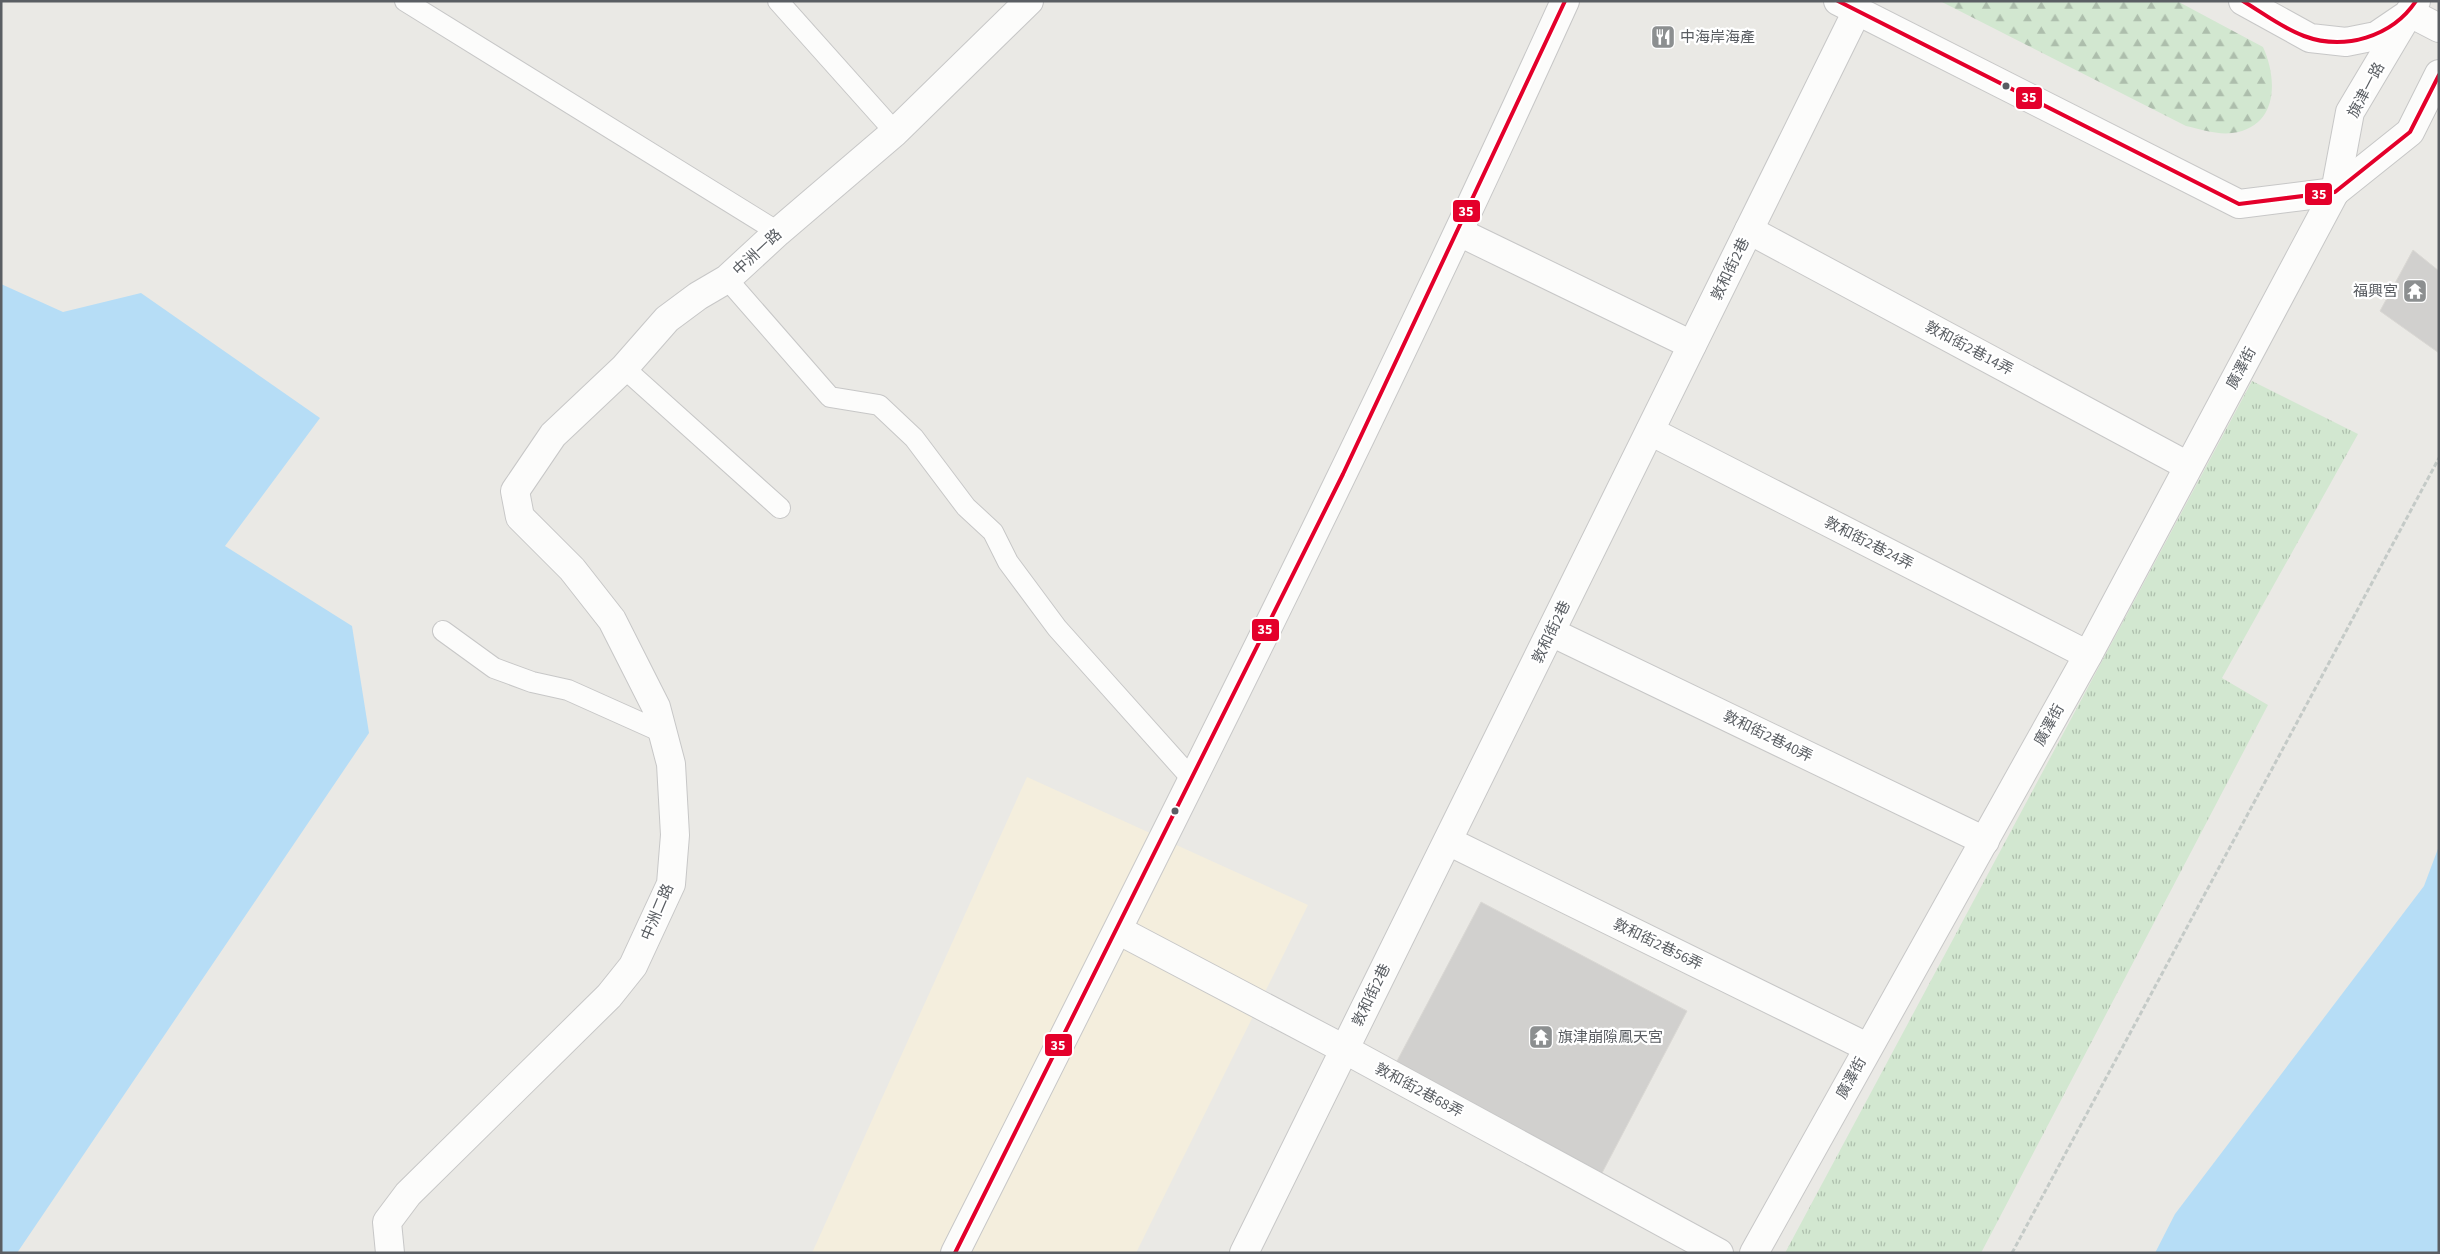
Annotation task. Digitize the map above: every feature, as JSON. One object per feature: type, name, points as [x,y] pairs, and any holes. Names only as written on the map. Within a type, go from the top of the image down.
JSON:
[{"type":"street","name":"中洲一路","points":[[520,518],[515,491],[553,435],[624,368],[667,319],[698,296],[727,279],[778,232],[894,132],[1029,1]]},
{"type":"street","points":[[955,1253],[1193,780],[1460,232],[1565,1]]},
{"type":"street","points":[[2242,1],[2310,38],[2346,42],[2376,36],[2413,7],[2439,28]]},
{"type":"street","points":[[1848,6],[2239,204],[2335,192],[2410,132],[2439,74]]},
{"type":"street","name":"敦和街2巷","points":[[1244,1253],[1749,230],[1848,6]]},
{"type":"street","name":"旗津一路","points":[[2335,192],[2350,112],[2413,7]]},
{"type":"street","name":"廣澤街","points":[[1754,1253],[1867,1047],[1985,841],[2088,654],[2335,192]]},
{"type":"street","name":"敦和街2巷14弄","points":[[1749,230],[2188,466]]},
{"type":"street","points":[[1460,232],[1692,345]]},
{"type":"street","name":"敦和街2巷24弄","points":[[1650,431],[2088,654]]},
{"type":"street","name":"中洲二路","points":[[390,1253],[387,1222],[408,1194],[609,996],[633,966],[671,884],[676,835],[671,764],[656,707],[612,620],[572,569],[520,518]]},
{"type":"street","name":"敦和街2巷40弄","points":[[1551,632],[1985,841]]},
{"type":"street","name":"敦和街2巷56弄","points":[[1448,841],[1867,1047]]},
{"type":"street","name":"敦和街2巷68弄","points":[[1118,930],[1719,1253]]},
{"type":"lane","points":[[405,1],[778,232]]},
{"type":"lane","points":[[778,1],[894,132]]},
{"type":"lane","points":[[727,279],[830,397],[879,405],[914,438],[966,506],[993,532],[1008,562],[1056,628],[1193,780]]},
{"type":"lane","points":[[624,368],[780,508]]},
{"type":"lane","points":[[442,631],[494,668],[532,682],[568,690],[664,733]]},
{"type":"path","points":[[2012,1253],[2439,458]]},
{"type":"shaded area","points":[[1027,777],[1308,905],[1136,1253],[812,1253]]},
{"type":"green space","points":[[1940,1],[2177,1],[2263,47],[2271,74],[2270,100],[2266,112],[2258,122],[2247,129],[2232,133],[2220,133],[2186,126]]},
{"type":"green space","points":[[2252,381],[2358,434],[2222,678],[2268,705],[1981,1253],[1785,1253]]},
{"type":"water","points":[[1,284],[63,312],[141,293],[320,418],[225,546],[352,626],[369,733],[17,1253],[1,1253]]},
{"type":"water","points":[[2439,846],[2439,1253],[2155,1253],[2175,1214],[2424,886]]},
{"type":"building","name":"福興宮","points":[[2413,250],[2439,271],[2439,353],[2380,311]]},
{"type":"building","name":"旗津崩隙鳳天宮","points":[[1481,902],[1687,1011],[1602,1173],[1396,1063]]},
{"type":"transit line","name":"35","points":[[955,1253],[1343,474],[1565,1]]},
{"type":"transit line","name":"35","points":[[1838,1],[2239,204],[2335,192],[2410,132],[2439,75]]},
{"type":"transit line","name":"35","points":[[2243,1],[2296,33],[2319,40],[2335,42],[2366,38],[2381,32],[2394,24],[2416,1]]},
{"type":"place","name":"中海岸海產","points":[[1663,37]]},
{"type":"place","name":"福興宮","points":[[2415,291]]},
{"type":"place","name":"旗津崩隙鳳天宮","points":[[1541,1037]]}]
